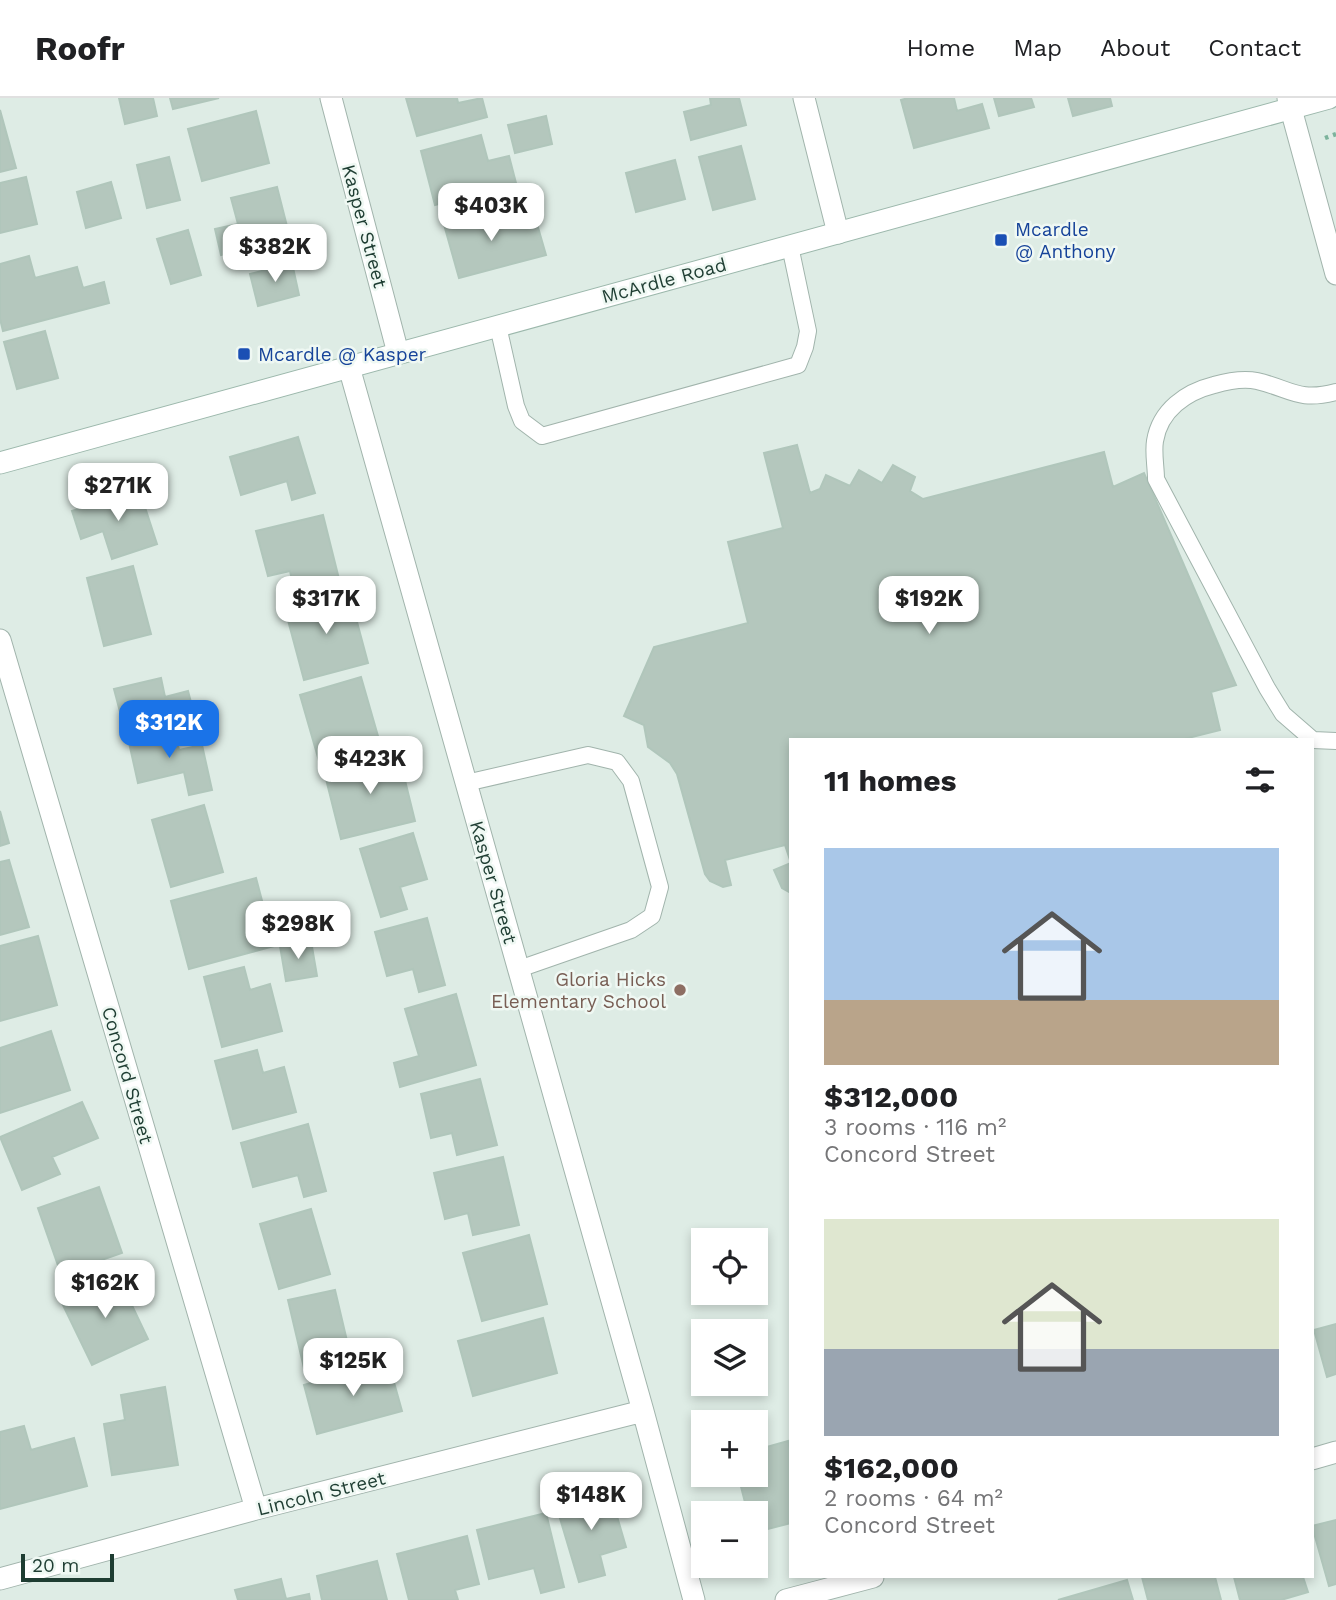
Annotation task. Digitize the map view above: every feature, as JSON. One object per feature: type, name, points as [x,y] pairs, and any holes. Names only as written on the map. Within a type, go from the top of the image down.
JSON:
[{"type":"street","name":"Kasper Street","points":[[331,98],[398,354]]},
{"type":"street","points":[[804,98],[838,233]]},
{"type":"street","name":"McArdle Road","points":[[0,463],[838,233],[1289,103],[1329,98]]},
{"type":"street","points":[[1289,103],[1336,275]]},
{"type":"street","name":"Kasper Street","points":[[349,367],[694,1600]]},
{"type":"street","name":"Concord Street","points":[[0,640],[256,1509]]},
{"type":"street","name":"Lincoln Street","points":[[0,1579],[256,1509],[643,1411]]},
{"type":"street","points":[[1314,1458],[1336,1452]]},
{"type":"street","points":[[786,1600],[869,1578]]},
{"type":"lane","points":[[498,326],[516,406],[522,421],[542,436],[798,365],[808,331],[790,246]]},
{"type":"lane","points":[[1311,738],[1283,714],[1267,688],[1156,479],[1155,442],[1163,417],[1182,399],[1204,387],[1244,379],[1301,395],[1316,397],[1336,392]]},
{"type":"lane","points":[[1314,740],[1336,741]]},
{"type":"lane","points":[[466,783],[588,755],[617,762],[631,782],[660,887],[652,916],[631,930],[519,968]]},
{"type":"building","points":[[119,98],[153,98],[157,116],[125,124]]},
{"type":"building","points":[[170,98],[219,98],[173,109]]},
{"type":"building","points":[[406,98],[457,98],[458,103],[482,98],[487,117],[417,136]]},
{"type":"building","points":[[710,98],[739,98],[746,125],[691,140],[684,112],[711,105]]},
{"type":"building","points":[[954,98],[957,111],[982,104],[989,128],[914,148],[901,100]]},
{"type":"building","points":[[994,98],[1031,98],[1034,107],[999,116]]},
{"type":"building","points":[[1068,98],[1110,98],[1112,106],[1073,116]]},
{"type":"building","points":[[0,110],[16,168],[0,172]]},
{"type":"building","points":[[256,111],[269,163],[202,181],[188,129]]},
{"type":"building","points":[[546,116],[552,144],[515,153],[508,125]]},
{"type":"building","points":[[481,135],[488,161],[509,156],[516,183],[435,205],[421,151]]},
{"type":"building","points":[[741,146],[755,199],[713,210],[699,157]]},
{"type":"building","points":[[169,157],[180,200],[147,208],[137,165]]},
{"type":"building","points":[[675,160],[685,199],[636,212],[626,173]]},
{"type":"building","points":[[26,177],[37,224],[0,233],[0,183]]},
{"type":"building","points":[[111,182],[121,218],[86,228],[77,192]]},
{"type":"building","points":[[277,187],[290,238],[221,255],[215,229],[238,224],[231,198]]},
{"type":"building","points":[[487,210],[492,229],[535,217],[546,255],[459,278],[443,221]]},
{"type":"building","points":[[188,230],[201,275],[171,284],[157,239]]},
{"type":"building","points":[[29,256],[35,278],[77,267],[83,288],[104,282],[109,303],[3,331],[0,319],[0,264]]},
{"type":"building","points":[[292,263],[299,295],[258,306],[250,274]]},
{"type":"building","points":[[45,331],[58,378],[17,389],[4,342]]},
{"type":"building","points":[[298,437],[315,493],[292,500],[287,481],[241,495],[230,457]]},
{"type":"building","points":[[797,445],[810,493],[820,489],[826,475],[850,486],[859,470],[882,483],[893,465],[915,477],[910,491],[923,499],[1104,452],[1113,487],[1144,473],[1236,685],[1211,692],[1220,730],[1188,738],[789,738],[789,857],[785,845],[725,860],[731,885],[723,887],[710,881],[705,874],[677,774],[670,763],[648,747],[644,725],[624,716],[654,647],[748,623],[728,542],[783,528],[764,453]]},
{"type":"building","points":[[139,489],[157,544],[112,559],[103,531],[81,539],[72,511]]},
{"type":"building","points":[[323,515],[340,583],[295,593],[290,571],[268,576],[256,531]]},
{"type":"building","points":[[133,566],[151,634],[104,646],[87,578]]},
{"type":"building","points":[[349,592],[368,663],[304,680],[285,609]]},
{"type":"building","points":[[361,677],[380,743],[319,761],[300,695]]},
{"type":"building","points":[[161,678],[165,697],[188,691],[193,710],[124,727],[114,689]]},
{"type":"building","points":[[174,728],[179,750],[202,745],[212,790],[189,795],[184,772],[138,783],[128,738]]},
{"type":"building","points":[[398,752],[415,821],[341,839],[324,771]]},
{"type":"building","points":[[204,805],[223,872],[171,887],[152,820]]},
{"type":"building","points":[[0,811],[9,843],[0,846]]},
{"type":"building","points":[[413,833],[427,879],[400,887],[407,909],[381,917],[360,849]]},
{"type":"building","points":[[9,860],[29,927],[0,935],[0,862]]},
{"type":"building","points":[[789,864],[789,892],[782,888],[774,870]]},
{"type":"building","points":[[256,878],[274,946],[189,969],[171,901]]},
{"type":"building","points":[[427,918],[445,985],[419,992],[413,969],[387,976],[375,932]]},
{"type":"building","points":[[38,936],[57,1005],[0,1021],[0,946]]},
{"type":"building","points":[[311,941],[317,976],[286,981],[280,946]]},
{"type":"building","points":[[244,967],[250,990],[270,984],[282,1031],[222,1047],[204,977]]},
{"type":"building","points":[[456,994],[476,1065],[400,1087],[394,1063],[419,1056],[405,1009]]},
{"type":"building","points":[[51,1031],[70,1090],[0,1113],[0,1048]]},
{"type":"building","points":[[257,1050],[263,1073],[284,1067],[296,1112],[233,1129],[215,1061]]},
{"type":"building","points":[[480,1079],[497,1145],[457,1155],[452,1133],[431,1138],[421,1094]]},
{"type":"building","points":[[82,1102],[98,1138],[52,1157],[60,1174],[22,1190],[0,1137]]},
{"type":"building","points":[[308,1124],[326,1191],[304,1197],[298,1175],[253,1187],[241,1143]]},
{"type":"building","points":[[503,1157],[519,1225],[473,1235],[468,1213],[445,1219],[434,1173]]},
{"type":"building","points":[[99,1187],[122,1253],[61,1274],[38,1208]]},
{"type":"building","points":[[311,1209],[330,1274],[279,1289],[260,1224]]},
{"type":"building","points":[[529,1235],[547,1304],[482,1321],[463,1253]]},
{"type":"building","points":[[117,1274],[148,1339],[92,1365],[61,1301]]},
{"type":"building","points":[[335,1290],[351,1358],[304,1368],[288,1300]]},
{"type":"building","points":[[543,1318],[557,1373],[473,1396],[458,1341]]},
{"type":"building","points":[[1336,1324],[1336,1374],[1327,1377],[1314,1330]]},
{"type":"building","points":[[388,1361],[402,1411],[317,1434],[304,1385]]},
{"type":"building","points":[[165,1387],[178,1465],[112,1475],[104,1424],[125,1420],[121,1395]]},
{"type":"building","points":[[24,1426],[31,1450],[74,1438],[87,1486],[0,1509],[0,1432]]},
{"type":"building","points":[[788,1441],[789,1524],[768,1529],[768,1501],[745,1501],[741,1487],[768,1487],[768,1447]]},
{"type":"building","points":[[609,1489],[626,1547],[600,1555],[605,1575],[579,1582],[556,1505]]},
{"type":"building","points":[[546,1513],[564,1587],[541,1593],[534,1568],[489,1579],[477,1530]]},
{"type":"building","points":[[1336,1520],[1336,1584],[1329,1586],[1314,1526]]},
{"type":"building","points":[[467,1536],[479,1584],[455,1590],[458,1600],[409,1600],[397,1554]]},
{"type":"building","points":[[377,1561],[387,1600],[322,1600],[317,1576]]},
{"type":"building","points":[[1142,1578],[1215,1578],[1221,1600],[1148,1600]]},
{"type":"building","points":[[1234,1578],[1303,1578],[1308,1592],[1281,1600],[1240,1600]]},
{"type":"building","points":[[281,1579],[286,1599],[309,1594],[310,1600],[238,1600],[235,1590]]},
{"type":"building","points":[[1127,1580],[1133,1600],[1058,1600]]},
{"type":"place","name":"Mcardle @ Anthony","points":[[1001,240]]},
{"type":"place","name":"Mcardle @ Kasper","points":[[244,354]]},
{"type":"place","name":"Gloria Hicks Elementary School","points":[[680,990]]}]
